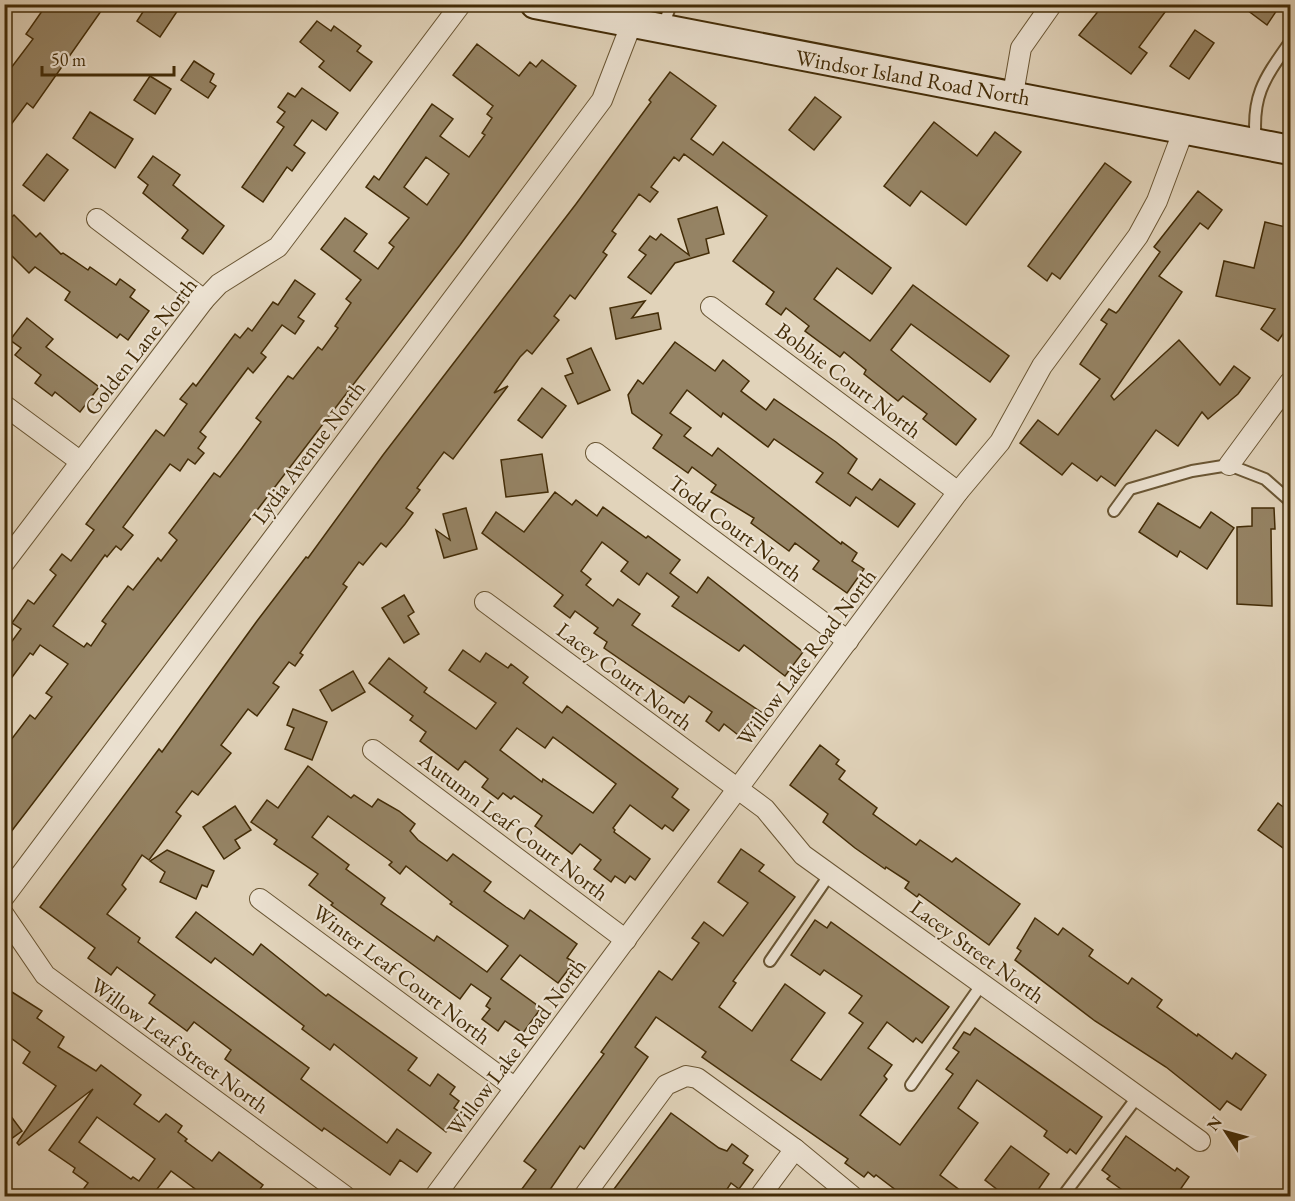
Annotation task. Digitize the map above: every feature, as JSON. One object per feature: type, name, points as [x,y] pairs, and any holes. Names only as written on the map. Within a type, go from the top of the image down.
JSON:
[{"type":"street","name":"Golden Lane North","points":[[4,563],[204,300],[219,284],[265,256],[285,238],[461,4]]},
{"type":"street","name":"Windsor Island Road North","points":[[535,4],[666,18],[1013,94],[1290,150]]},
{"type":"street","points":[[1013,94],[1021,48],[1052,4]]},
{"type":"street","name":"Lydia Avenue North","points":[[4,897],[602,100],[630,15]]},
{"type":"street","name":"Willow Lake Road North","points":[[435,1197],[958,492],[1000,442],[1042,366],[1138,236],[1157,201],[1184,129]]},
{"type":"street","points":[[97,219],[204,300]]},
{"type":"street","name":"Bobbie Court North","points":[[711,307],[958,492]]},
{"type":"street","points":[[1229,465],[1290,382]]},
{"type":"street","points":[[4,405],[81,462]]},
{"type":"street","name":"Todd Court North","points":[[596,453],[848,641]]},
{"type":"street","name":"Lacey Court North","points":[[485,602],[737,790]]},
{"type":"street","name":"Autumn Leaf Court North","points":[[373,750],[626,940]]},
{"type":"street","name":"Lacey Street North","points":[[737,790],[765,809],[803,855],[1200,1141]]},
{"type":"street","name":"Winter Leaf Court North","points":[[260,899],[515,1088]]},
{"type":"street","name":"Willow Leaf Street North","points":[[4,915],[45,975],[345,1197]]},
{"type":"street","points":[[584,1197],[666,1085],[676,1078],[686,1076],[697,1078],[795,1149],[852,1197]]},
{"type":"street","points":[[760,1197],[795,1149]]},
{"type":"lane","points":[[1256,143],[1255,106],[1258,92],[1263,80],[1290,42]]},
{"type":"lane","points":[[1114,511],[1130,489],[1192,471],[1229,465],[1265,478],[1290,501]]},
{"type":"lane","points":[[770,962],[830,874]]},
{"type":"lane","points":[[911,1085],[982,984]]},
{"type":"lane","points":[[1063,1197],[1138,1096]]},
{"type":"building","points":[[47,4],[106,4],[33,108],[27,103],[4,134],[4,64],[11,68],[33,39],[26,34]]},
{"type":"building","points":[[148,4],[182,4],[160,37],[137,21]]},
{"type":"building","points":[[1104,4],[1171,4],[1139,47],[1147,53],[1131,74],[1079,35]]},
{"type":"building","points":[[1239,4],[1281,4],[1267,25]]},
{"type":"building","points":[[317,21],[331,31],[334,26],[361,46],[357,51],[372,62],[350,91],[319,67],[324,61],[300,42]]},
{"type":"building","points":[[1195,30],[1214,43],[1189,79],[1170,66]]},
{"type":"building","points":[[477,44],[519,76],[530,62],[536,67],[542,60],[576,86],[460,245],[4,841],[4,749],[30,715],[35,719],[52,697],[46,693],[68,664],[40,645],[33,655],[30,653],[4,688],[4,652],[21,629],[12,623],[28,600],[34,604],[56,575],[50,570],[62,554],[71,561],[94,530],[86,524],[156,430],[164,436],[187,404],[180,399],[193,383],[196,386],[235,334],[240,338],[248,328],[252,331],[273,302],[278,305],[295,280],[315,294],[298,317],[304,321],[295,334],[282,325],[261,353],[266,357],[253,373],[248,368],[200,432],[206,437],[198,448],[204,453],[195,464],[188,459],[180,471],[170,464],[123,527],[133,535],[121,550],[116,546],[107,557],[105,555],[53,626],[84,647],[87,643],[91,646],[106,624],[102,621],[128,586],[133,590],[158,558],[161,561],[177,540],[169,533],[214,473],[220,477],[242,448],[261,422],[256,418],[288,376],[293,379],[318,347],[322,350],[338,328],[335,326],[351,303],[346,299],[361,280],[321,249],[345,218],[367,234],[354,251],[378,269],[394,247],[389,243],[409,218],[366,187],[374,176],[379,180],[432,104],[453,119],[440,136],[469,157],[485,135],[482,133],[492,118],[487,114],[493,106],[453,75]],"holes":[[[426,157],[449,174],[427,205],[404,187]]]},
{"type":"building","points":[[194,61],[214,74],[210,82],[216,86],[208,98],[181,80]]},
{"type":"building","points":[[670,72],[716,106],[691,139],[713,155],[723,142],[891,268],[872,294],[837,268],[814,299],[870,341],[913,285],[1009,356],[990,382],[911,324],[891,350],[976,419],[956,445],[923,419],[927,414],[903,396],[898,401],[864,374],[866,370],[844,352],[840,357],[805,331],[809,326],[786,308],[781,315],[766,304],[774,292],[733,261],[767,216],[684,154],[679,161],[674,157],[651,187],[658,192],[650,202],[639,194],[612,231],[616,234],[603,252],[607,255],[575,299],[570,295],[554,316],[559,320],[532,354],[527,350],[520,357],[494,393],[508,386],[453,459],[444,452],[417,488],[420,490],[406,508],[413,513],[405,524],[386,547],[381,543],[363,565],[359,562],[343,584],[347,587],[300,653],[303,655],[295,666],[289,662],[273,683],[279,687],[257,716],[248,709],[221,745],[231,753],[198,795],[192,791],[176,812],[181,816],[149,860],[142,855],[122,885],[126,889],[107,914],[140,938],[138,942],[309,1068],[301,1079],[387,1143],[397,1129],[431,1153],[417,1172],[400,1160],[390,1175],[324,1128],[322,1131],[225,1059],[231,1050],[194,1022],[187,1031],[149,1003],[155,995],[117,967],[111,975],[88,958],[95,948],[40,907],[159,749],[162,752],[257,621],[306,557],[308,558],[383,455],[576,204],[651,102],[649,100]]},
{"type":"building","points":[[150,76],[171,89],[155,114],[134,100]]},
{"type":"building","points":[[302,88],[338,113],[326,130],[312,120],[294,145],[305,153],[292,171],[287,167],[263,202],[242,187],[284,127],[277,122],[285,112],[278,107],[288,93],[295,97]]},
{"type":"building","points":[[815,97],[841,117],[814,150],[789,130]]},
{"type":"building","points":[[90,112],[133,139],[115,168],[73,138]]},
{"type":"building","points":[[934,122],[977,156],[995,132],[1021,152],[966,225],[921,191],[910,206],[884,186]]},
{"type":"building","points":[[47,154],[68,170],[44,201],[23,185]]},
{"type":"building","points":[[153,156],[180,175],[173,185],[224,226],[203,254],[182,238],[188,230],[143,193],[148,185],[138,177]]},
{"type":"building","points":[[1105,163],[1131,182],[1060,279],[1052,273],[1047,281],[1028,266]]},
{"type":"building","points":[[1198,191],[1222,210],[1208,229],[1200,223],[1159,276],[1182,292],[1111,396],[1114,400],[1179,340],[1220,385],[1234,366],[1250,378],[1238,394],[1208,419],[1202,412],[1178,446],[1156,430],[1115,486],[1101,476],[1097,481],[1072,463],[1062,475],[1020,443],[1038,420],[1058,435],[1100,379],[1080,364],[1107,324],[1101,320],[1109,309],[1116,313],[1119,310],[1160,252],[1154,247]]},
{"type":"building","points":[[717,207],[724,234],[706,239],[709,253],[675,263],[651,294],[628,277],[646,255],[639,250],[650,236],[656,240],[661,234],[689,255],[678,219]]},
{"type":"building","points":[[14,215],[36,237],[40,233],[61,254],[63,253],[88,270],[90,267],[116,285],[120,279],[135,290],[130,297],[149,311],[128,340],[120,334],[117,338],[65,300],[70,292],[35,267],[29,273],[4,248],[4,224]]},
{"type":"building","points":[[1265,222],[1290,228],[1290,324],[1278,341],[1261,329],[1275,309],[1216,296],[1224,261],[1254,268]]},
{"type":"building","points":[[645,301],[632,318],[658,313],[661,329],[616,339],[610,308]]},
{"type":"building","points":[[27,318],[53,339],[46,347],[99,387],[80,412],[55,392],[52,396],[35,383],[41,375],[15,355],[21,348],[10,340]]},
{"type":"building","points":[[675,342],[715,371],[723,360],[749,381],[741,391],[766,410],[774,399],[836,442],[857,459],[848,473],[872,490],[880,479],[915,504],[898,527],[856,497],[850,506],[816,482],[823,473],[774,439],[768,447],[723,413],[721,417],[687,390],[670,413],[691,428],[684,436],[712,456],[718,448],[841,544],[842,542],[857,553],[852,561],[864,569],[847,593],[813,569],[819,561],[795,543],[789,551],[751,523],[754,518],[711,492],[716,485],[692,467],[688,473],[653,448],[662,435],[632,413],[628,395],[638,380],[643,384]]},
{"type":"building","points":[[591,348],[610,390],[578,404],[565,376],[573,373],[567,359]]},
{"type":"building","points":[[542,388],[566,406],[542,438],[518,420]]},
{"type":"building","points":[[542,454],[548,492],[506,497],[501,460]]},
{"type":"building","points":[[555,492],[572,505],[576,500],[597,516],[603,507],[646,538],[648,536],[680,560],[670,573],[697,593],[708,577],[803,652],[785,676],[744,645],[739,651],[672,606],[679,597],[647,573],[639,585],[621,571],[628,562],[602,542],[581,571],[591,579],[586,585],[613,606],[618,599],[640,614],[632,625],[761,712],[742,738],[724,724],[719,731],[706,721],[712,712],[689,696],[684,703],[604,648],[607,642],[594,633],[598,628],[575,611],[570,618],[554,606],[563,595],[482,533],[496,512],[524,532]]},
{"type":"building","points":[[1158,503],[1200,528],[1211,512],[1234,528],[1207,569],[1180,551],[1177,557],[1139,532]]},
{"type":"building","points":[[466,508],[477,549],[444,558],[436,530],[450,540],[443,514]]},
{"type":"building","points":[[1252,508],[1274,508],[1275,529],[1271,529],[1272,606],[1237,604],[1237,527],[1252,526]]},
{"type":"building","points":[[404,595],[414,612],[408,616],[419,634],[404,643],[382,608]]},
{"type":"building","points":[[463,650],[480,662],[486,653],[508,668],[511,664],[528,677],[523,683],[562,713],[567,706],[678,789],[672,797],[689,810],[673,831],[665,825],[662,829],[630,805],[613,828],[614,832],[650,859],[635,880],[630,876],[625,883],[615,876],[611,882],[594,869],[601,860],[580,844],[572,854],[535,826],[542,816],[514,796],[511,799],[503,793],[498,799],[482,787],[488,779],[465,761],[458,770],[420,741],[426,732],[410,720],[413,716],[369,683],[389,658],[427,688],[424,692],[476,729],[496,703],[449,670]],"holes":[[[517,728],[545,748],[553,737],[616,784],[593,813],[543,779],[542,782],[500,750]]]},
{"type":"building","points":[[353,671],[365,692],[332,711],[320,690]]},
{"type":"building","points":[[293,709],[327,722],[312,760],[285,749],[294,728],[287,725]]},
{"type":"building","points":[[820,745],[839,760],[836,764],[845,771],[839,779],[877,808],[873,814],[916,845],[920,840],[952,862],[956,858],[1020,904],[989,945],[919,894],[917,897],[905,888],[909,882],[855,848],[823,822],[828,814],[790,785]]},
{"type":"building","points":[[308,766],[351,798],[354,795],[372,807],[378,799],[399,811],[415,824],[410,831],[418,840],[447,861],[453,854],[491,882],[484,891],[524,919],[530,910],[577,944],[567,958],[574,962],[558,983],[520,955],[501,979],[541,1008],[523,1033],[505,1021],[498,1031],[482,1019],[490,1009],[486,1006],[491,998],[471,984],[460,999],[331,905],[333,903],[309,885],[318,874],[274,844],[277,840],[251,822],[267,800],[278,808]],"holes":[[[328,816],[392,862],[389,865],[400,874],[406,866],[452,902],[450,904],[508,946],[487,972],[437,936],[434,941],[381,904],[385,898],[346,869],[349,865],[312,837]]]},
{"type":"building","points":[[1278,803],[1290,812],[1290,853],[1258,830]]},
{"type":"building","points":[[235,806],[251,830],[235,840],[240,848],[224,859],[203,827]]},
{"type":"building","points":[[741,849],[764,865],[759,871],[795,897],[733,981],[736,983],[719,1007],[752,1031],[785,984],[825,1013],[791,1060],[821,1080],[863,1023],[849,1013],[862,996],[824,970],[820,975],[791,955],[815,920],[827,928],[831,922],[949,1007],[922,1043],[916,1038],[913,1042],[887,1022],[868,1048],[892,1065],[884,1076],[887,1079],[860,1115],[900,1145],[953,1074],[946,1069],[959,1052],[953,1048],[964,1032],[970,1035],[975,1028],[1102,1117],[1076,1154],[1070,1149],[1067,1153],[1044,1136],[1047,1131],[977,1080],[958,1108],[978,1123],[940,1175],[969,1197],[905,1197],[876,1175],[874,1177],[868,1172],[864,1177],[845,1163],[848,1159],[702,1057],[706,1052],[656,1017],[635,1047],[648,1057],[584,1149],[580,1146],[545,1197],[516,1197],[536,1170],[524,1161],[604,1054],[601,1052],[659,971],[672,980],[699,943],[692,938],[704,922],[723,936],[748,903],[718,882]]},
{"type":"building","points":[[167,850],[214,871],[207,887],[202,885],[196,899],[160,882],[165,872],[150,861]]},
{"type":"building","points":[[196,912],[253,955],[261,944],[326,996],[328,994],[417,1058],[408,1070],[430,1086],[438,1074],[455,1087],[450,1094],[459,1101],[454,1108],[460,1112],[446,1132],[334,1044],[330,1050],[302,1029],[304,1026],[215,958],[211,963],[176,937]]},
{"type":"building","points":[[1035,918],[1058,935],[1063,928],[1093,950],[1089,956],[1128,984],[1132,978],[1162,1000],[1157,1007],[1197,1036],[1198,1034],[1232,1059],[1236,1053],[1266,1075],[1241,1110],[1227,1101],[1220,1110],[1166,1067],[1095,1021],[1015,960],[1021,951],[1017,948]]},
{"type":"building","points":[[4,987],[42,1011],[37,1018],[64,1037],[58,1047],[96,1071],[101,1065],[141,1095],[134,1104],[159,1122],[166,1114],[182,1126],[178,1132],[187,1139],[185,1141],[212,1161],[219,1152],[263,1185],[254,1197],[206,1197],[171,1171],[154,1193],[158,1197],[89,1197],[82,1191],[88,1183],[73,1172],[75,1168],[49,1150],[93,1089],[19,1145],[17,1143],[56,1086],[23,1063],[30,1052],[4,1033]],"holes":[[[97,1117],[155,1159],[139,1181],[133,1177],[131,1179],[79,1142]]]},
{"type":"building","points":[[4,1107],[22,1131],[4,1144]]},
{"type":"building","points":[[671,1113],[719,1148],[727,1151],[732,1144],[748,1156],[743,1163],[753,1170],[739,1189],[731,1183],[722,1197],[608,1197]]},
{"type":"building","points":[[1126,1136],[1175,1171],[1177,1168],[1189,1177],[1175,1197],[1132,1197],[1107,1179],[1110,1176],[1102,1170]]},
{"type":"building","points":[[1011,1146],[1049,1174],[1033,1197],[1007,1197],[985,1180]]}]
